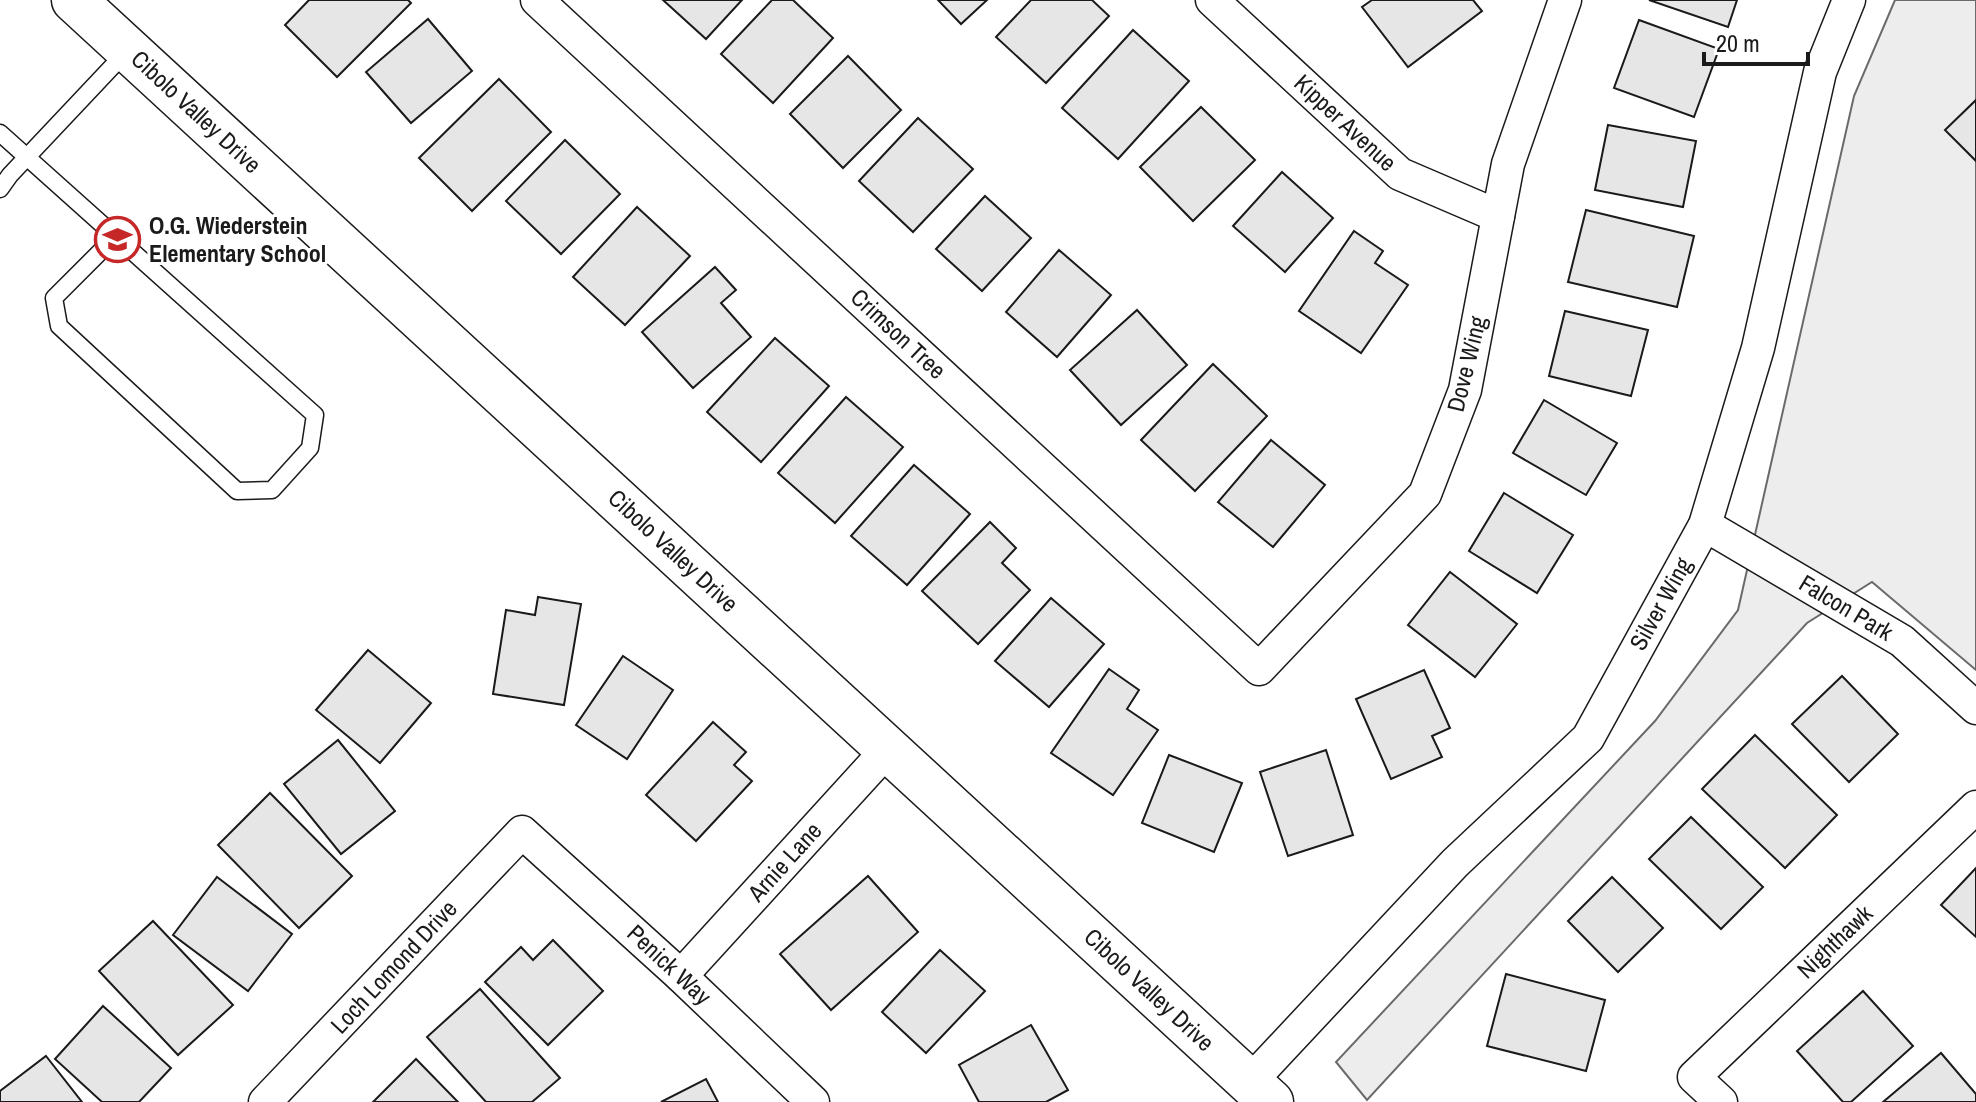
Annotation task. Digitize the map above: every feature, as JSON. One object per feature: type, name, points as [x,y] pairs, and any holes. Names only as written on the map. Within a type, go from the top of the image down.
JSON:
[{"type":"main road","name":"Cibolo Valley Drive","points":[[74,0],[1260,1092]]},
{"type":"street","name":"Crimson Tree","points":[[537,0],[1259,669]]},
{"type":"street","name":"Kipper Avenue","points":[[1212,0],[1400,174],[1498,216]]},
{"type":"street","name":"Dove Wing","points":[[1259,669],[1425,494],[1465,390],[1508,164],[1565,0]]},
{"type":"street","name":"Silver Wing","points":[[1260,1092],[1455,863],[1588,738],[1705,525],[1758,348],[1820,72],[1849,0]]},
{"type":"street","name":"Falcon Park","points":[[1705,525],[1902,641],[1976,708]]},
{"type":"street","name":"Arnie Lane","points":[[681,976],[888,749]]},
{"type":"street","name":"Nighthawk","points":[[1721,1102],[1694,1077],[1976,807]]},
{"type":"street","name":"Penick Way","points":[[522,832],[681,976],[813,1102]]},
{"type":"street","name":"Loch Lomond Drive","points":[[265,1102],[522,832]]},
{"type":"lane","points":[[0,189],[129,50]]},
{"type":"lane","points":[[0,133],[315,415],[310,448],[272,490],[237,491],[59,326],[54,298],[115,237]]},
{"type":"shaded area","points":[[1895,0],[1976,0],[1976,670],[1872,582],[1807,623],[1367,1100],[1336,1062],[1655,721],[1738,610],[1854,96]]},
{"type":"building","points":[[309,0],[408,0],[411,3],[337,77],[285,25]]},
{"type":"building","points":[[663,0],[742,0],[706,39]]},
{"type":"building","points":[[772,0],[793,0],[833,38],[773,103],[721,54]]},
{"type":"building","points":[[938,0],[987,0],[961,24]]},
{"type":"building","points":[[1031,0],[1092,0],[1109,16],[1046,83],[996,37]]},
{"type":"building","points":[[1372,0],[1473,0],[1482,11],[1408,67],[1362,7]]},
{"type":"building","points":[[1649,0],[1737,0],[1728,27]]},
{"type":"building","points":[[428,19],[472,71],[411,123],[366,72]]},
{"type":"building","points":[[1639,20],[1719,49],[1694,117],[1614,88]]},
{"type":"building","points":[[1133,30],[1189,81],[1118,159],[1062,108]]},
{"type":"building","points":[[848,56],[901,110],[843,168],[790,114]]},
{"type":"building","points":[[499,79],[551,132],[472,211],[419,158]]},
{"type":"building","points":[[1976,100],[1976,161],[1945,130]]},
{"type":"building","points":[[1201,107],[1255,160],[1193,221],[1140,167]]},
{"type":"building","points":[[918,118],[973,169],[913,232],[859,181]]},
{"type":"building","points":[[1608,125],[1696,141],[1683,207],[1595,190]]},
{"type":"building","points":[[565,140],[620,194],[561,254],[506,201]]},
{"type":"building","points":[[1282,172],[1333,218],[1285,272],[1233,226]]},
{"type":"building","points":[[985,196],[1031,238],[982,291],[936,249]]},
{"type":"building","points":[[637,207],[690,256],[625,325],[573,277]]},
{"type":"building","points":[[1586,210],[1694,236],[1677,307],[1568,282]]},
{"type":"building","points":[[1354,231],[1383,251],[1375,263],[1408,285],[1361,353],[1299,311]]},
{"type":"building","points":[[1059,250],[1111,295],[1057,357],[1006,312]]},
{"type":"building","points":[[715,267],[736,290],[721,303],[751,337],[693,388],[642,332]]},
{"type":"building","points":[[1137,310],[1187,365],[1121,425],[1070,370]]},
{"type":"building","points":[[1565,311],[1648,330],[1631,396],[1549,376]]},
{"type":"building","points":[[775,338],[829,386],[761,462],[707,412]]},
{"type":"building","points":[[1213,364],[1267,416],[1195,491],[1141,440]]},
{"type":"building","points":[[846,397],[903,447],[835,523],[778,473]]},
{"type":"building","points":[[1544,400],[1617,443],[1586,495],[1513,453]]},
{"type":"building","points":[[1271,440],[1325,485],[1273,547],[1218,502]]},
{"type":"building","points":[[914,465],[970,514],[907,585],[851,536]]},
{"type":"building","points":[[1504,493],[1573,535],[1537,593],[1469,551]]},
{"type":"building","points":[[990,522],[1016,548],[1002,563],[1030,590],[978,644],[922,591]]},
{"type":"building","points":[[1450,572],[1517,624],[1475,677],[1408,625]]},
{"type":"building","points":[[538,597],[581,604],[564,705],[493,694],[506,610],[535,615]]},
{"type":"building","points":[[1051,598],[1104,644],[1049,707],[995,661]]},
{"type":"building","points":[[368,650],[431,703],[380,763],[316,710]]},
{"type":"building","points":[[623,656],[673,690],[627,759],[576,725]]},
{"type":"building","points":[[1109,669],[1139,690],[1127,709],[1158,730],[1113,795],[1051,753]]},
{"type":"building","points":[[1424,670],[1450,728],[1432,736],[1442,757],[1391,779],[1356,699]]},
{"type":"building","points":[[1842,676],[1898,734],[1849,782],[1792,724]]},
{"type":"building","points":[[713,722],[746,752],[734,765],[752,781],[696,841],[646,795]]},
{"type":"building","points":[[1755,735],[1837,815],[1785,868],[1702,789]]},
{"type":"building","points":[[338,740],[395,811],[341,854],[284,784]]},
{"type":"building","points":[[1326,750],[1353,835],[1288,856],[1260,772]]},
{"type":"building","points":[[1169,755],[1242,783],[1214,852],[1142,823]]},
{"type":"building","points":[[270,793],[352,876],[299,928],[218,845]]},
{"type":"building","points":[[1691,817],[1763,887],[1721,929],[1649,859]]},
{"type":"building","points":[[1976,868],[1976,937],[1941,905]]},
{"type":"building","points":[[868,876],[918,932],[831,1010],[780,954]]},
{"type":"building","points":[[217,877],[292,934],[248,991],[173,935]]},
{"type":"building","points":[[1612,877],[1663,928],[1618,972],[1568,921]]},
{"type":"building","points":[[153,921],[233,1005],[178,1055],[99,971]]},
{"type":"building","points":[[553,940],[603,991],[548,1045],[485,982],[521,947],[533,960]]},
{"type":"building","points":[[940,950],[985,991],[926,1053],[882,1012]]},
{"type":"building","points":[[1506,974],[1605,1000],[1586,1071],[1487,1046]]},
{"type":"building","points":[[480,989],[560,1078],[532,1102],[486,1102],[427,1037]]},
{"type":"building","points":[[1863,991],[1913,1046],[1851,1102],[1843,1102],[1797,1051]]},
{"type":"building","points":[[103,1006],[171,1068],[139,1102],[102,1102],[55,1059]]},
{"type":"building","points":[[1031,1025],[1068,1090],[1046,1102],[979,1102],[959,1065]]},
{"type":"building","points":[[1941,1053],[1976,1094],[1976,1102],[1883,1102]]},
{"type":"building","points":[[46,1056],[82,1102],[0,1102],[0,1091]]},
{"type":"building","points":[[416,1059],[458,1102],[373,1102]]},
{"type":"building","points":[[706,1079],[718,1102],[661,1102]]},
{"type":"place","name":"O.G. Wiederstein Elementary School","points":[[118,240]]}]
